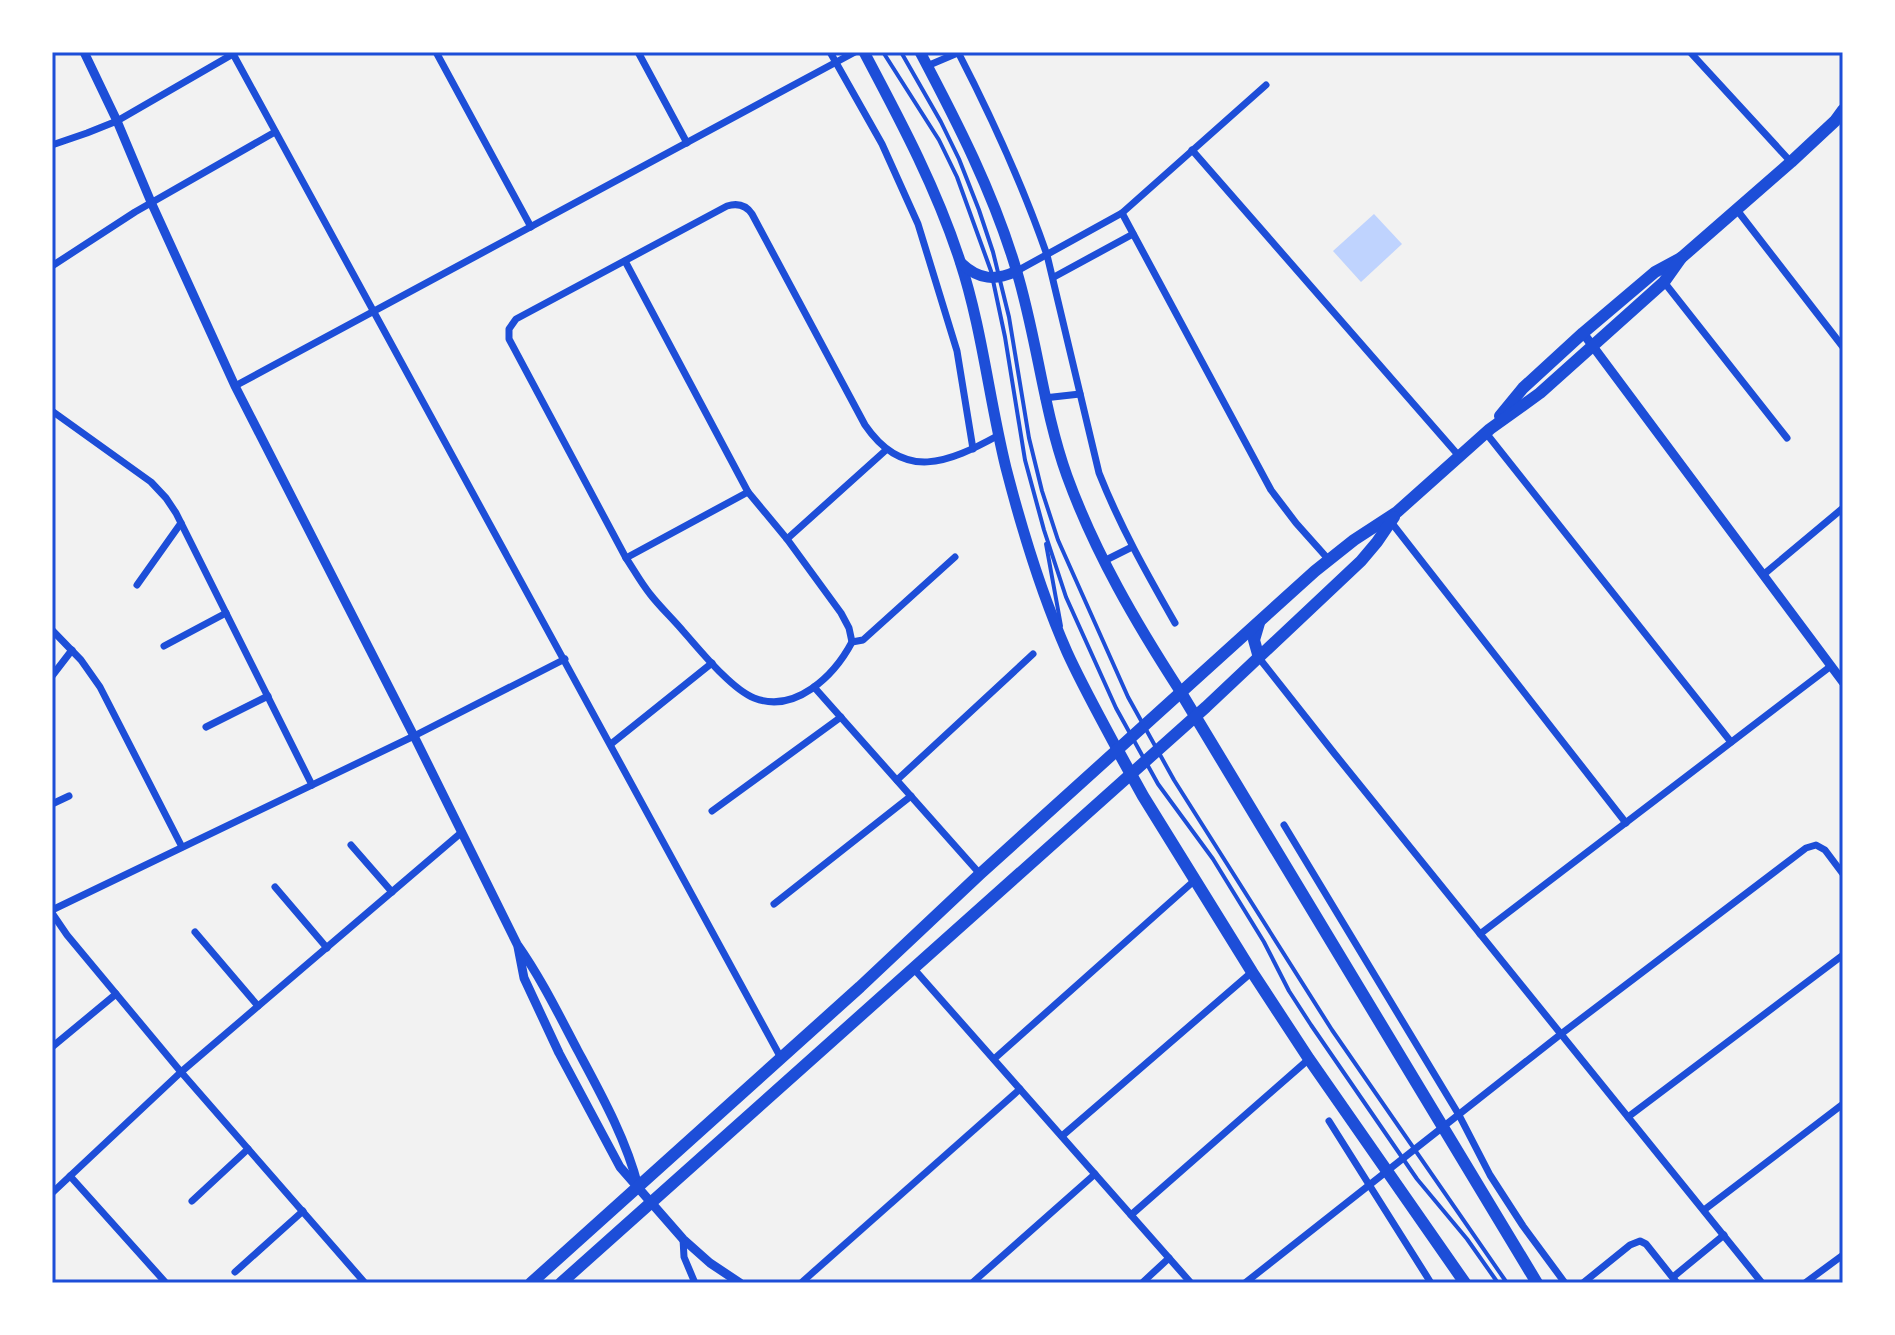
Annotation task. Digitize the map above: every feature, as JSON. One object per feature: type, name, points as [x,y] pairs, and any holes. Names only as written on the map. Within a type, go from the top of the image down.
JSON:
[{"type":"main road","points":[[864,52],[921,162],[961,263],[999,435],[1028,545],[1064,645],[1131,774],[1252,972],[1465,1283]]},
{"type":"main road","points":[[920,52],[979,167],[1017,271],[1044,398],[1067,477],[1104,561],[1537,1283]]},
{"type":"main road","points":[[1488,431],[1523,388],[1583,333],[1655,272],[1681,258],[1840,116]]},
{"type":"main road","points":[[561,1283],[1196,716],[1361,561],[1394,517],[1488,431],[1540,393],[1593,347],[1664,282],[1681,258]]},
{"type":"main road","points":[[961,263],[981,277],[997,278],[1017,271]]},
{"type":"main road","points":[[531,1283],[860,987],[1180,691],[1329,560],[1354,540],[1394,517]]},
{"type":"main road","points":[[1259,658],[1254,640],[1260,620]]},
{"type":"main road","points":[[779,1090],[785,1073],[781,1058]]},
{"type":"street","points":[[84,52],[235,386],[517,944],[536,970],[593,1079],[631,1160],[638,1186]]},
{"type":"street","points":[[436,52],[531,227]]},
{"type":"street","points":[[638,52],[687,143]]},
{"type":"street","points":[[830,52],[882,144],[918,224],[957,351],[973,449]]},
{"type":"street","points":[[235,386],[855,52]]},
{"type":"street","points":[[927,66],[959,52],[989,113],[1054,277],[1099,473],[1132,547],[1175,623]]},
{"type":"street","points":[[1690,52],[1791,162]]},
{"type":"street","points":[[52,145],[117,121],[233,53],[781,1058]]},
{"type":"street","points":[[1017,271],[1122,213],[1266,85]]},
{"type":"street","points":[[52,266],[116,223],[275,132]]},
{"type":"street","points":[[1192,150],[1459,456]]},
{"type":"street","points":[[625,261],[748,492],[787,539],[849,628],[852,642],[845,655],[814,687],[797,698],[771,702],[752,697],[712,663],[648,592],[626,558],[509,339],[509,329],[516,319],[727,206],[740,205],[752,214],[878,444],[906,459],[927,461],[949,459],[999,435]]},
{"type":"street","points":[[1737,210],[1843,347]]},
{"type":"street","points":[[1122,213],[1271,490],[1329,560]]},
{"type":"street","points":[[1054,277],[1133,234]]},
{"type":"street","points":[[1664,282],[1787,438]]},
{"type":"street","points":[[1583,333],[1843,682]]},
{"type":"street","points":[[1044,398],[1080,394]]},
{"type":"street","points":[[52,411],[151,482],[166,498],[312,785]]},
{"type":"street","points":[[1488,431],[1731,742]]},
{"type":"street","points":[[787,539],[886,450]]},
{"type":"street","points":[[626,558],[748,492]]},
{"type":"street","points":[[1763,575],[1843,508]]},
{"type":"street","points":[[1394,517],[1626,823]]},
{"type":"street","points":[[137,585],[181,523]]},
{"type":"street","points":[[1104,561],[1132,547]]},
{"type":"street","points":[[852,642],[863,640],[955,557]]},
{"type":"street","points":[[164,646],[226,613]]},
{"type":"street","points":[[52,630],[90,671],[110,704],[182,847]]},
{"type":"street","points":[[52,676],[72,650]]},
{"type":"street","points":[[897,780],[1033,654]]},
{"type":"street","points":[[1259,658],[1762,1283]]},
{"type":"street","points":[[365,1283],[181,1072],[67,935],[52,911],[414,736],[565,659]]},
{"type":"street","points":[[611,744],[712,663]]},
{"type":"street","points":[[1480,934],[1831,666]]},
{"type":"street","points":[[814,687],[980,874]]},
{"type":"street","points":[[206,727],[268,696]]},
{"type":"street","points":[[712,811],[841,717]]},
{"type":"street","points":[[52,804],[69,796]]},
{"type":"street","points":[[774,904],[911,796]]},
{"type":"street","points":[[1284,825],[1459,1115],[1490,1175],[1565,1283]]},
{"type":"street","points":[[52,1193],[181,1072],[462,832]]},
{"type":"street","points":[[351,845],[392,892]]},
{"type":"street","points":[[1245,1283],[1561,1034],[1806,848],[1816,845],[1825,850],[1843,874]]},
{"type":"street","points":[[994,1059],[1195,880]]},
{"type":"street","points":[[275,887],[327,948]]},
{"type":"street","points":[[195,932],[258,1006]]},
{"type":"street","points":[[517,944],[524,978],[559,1053],[620,1167],[683,1239],[710,1263],[740,1283]]},
{"type":"street","points":[[1628,1117],[1843,955]]},
{"type":"street","points":[[914,969],[1191,1283]]},
{"type":"street","points":[[1062,1136],[1252,972]]},
{"type":"street","points":[[52,1047],[116,994]]},
{"type":"street","points":[[1131,1215],[1309,1059]]},
{"type":"street","points":[[801,1283],[1020,1089]]},
{"type":"street","points":[[1704,1210],[1843,1104]]},
{"type":"street","points":[[1329,1121],[1431,1283]]},
{"type":"street","points":[[192,1201],[248,1149]]},
{"type":"street","points":[[972,1283],[1095,1174]]},
{"type":"street","points":[[70,1176],[166,1283]]},
{"type":"street","points":[[235,1272],[303,1211]]},
{"type":"street","points":[[1583,1283],[1636,1241],[1646,1244],[1675,1280],[1724,1235]]},
{"type":"street","points":[[683,1239],[684,1257],[695,1283]]},
{"type":"street","points":[[1805,1283],[1843,1255]]},
{"type":"street","points":[[1142,1283],[1169,1258]]},
{"type":"street","points":[[351,1283],[359,1276]]},
{"type":"lane","points":[[883,52],[939,140],[997,278],[1025,460],[1044,530],[1094,662],[1145,761],[1165,794],[1209,852],[1299,1006],[1403,1160],[1498,1283]]},
{"type":"lane","points":[[901,52],[941,122],[979,210],[1012,331],[1029,438],[1051,520],[1103,644],[1142,725],[1325,1018],[1507,1283]]},
{"type":"lane","points":[[1044,530],[1064,645]]},
{"type":"lane","points":[[1517,1250],[1529,1283]]},
{"type":"water","points":[[1374,214],[1402,244],[1361,282],[1333,251]]}]
